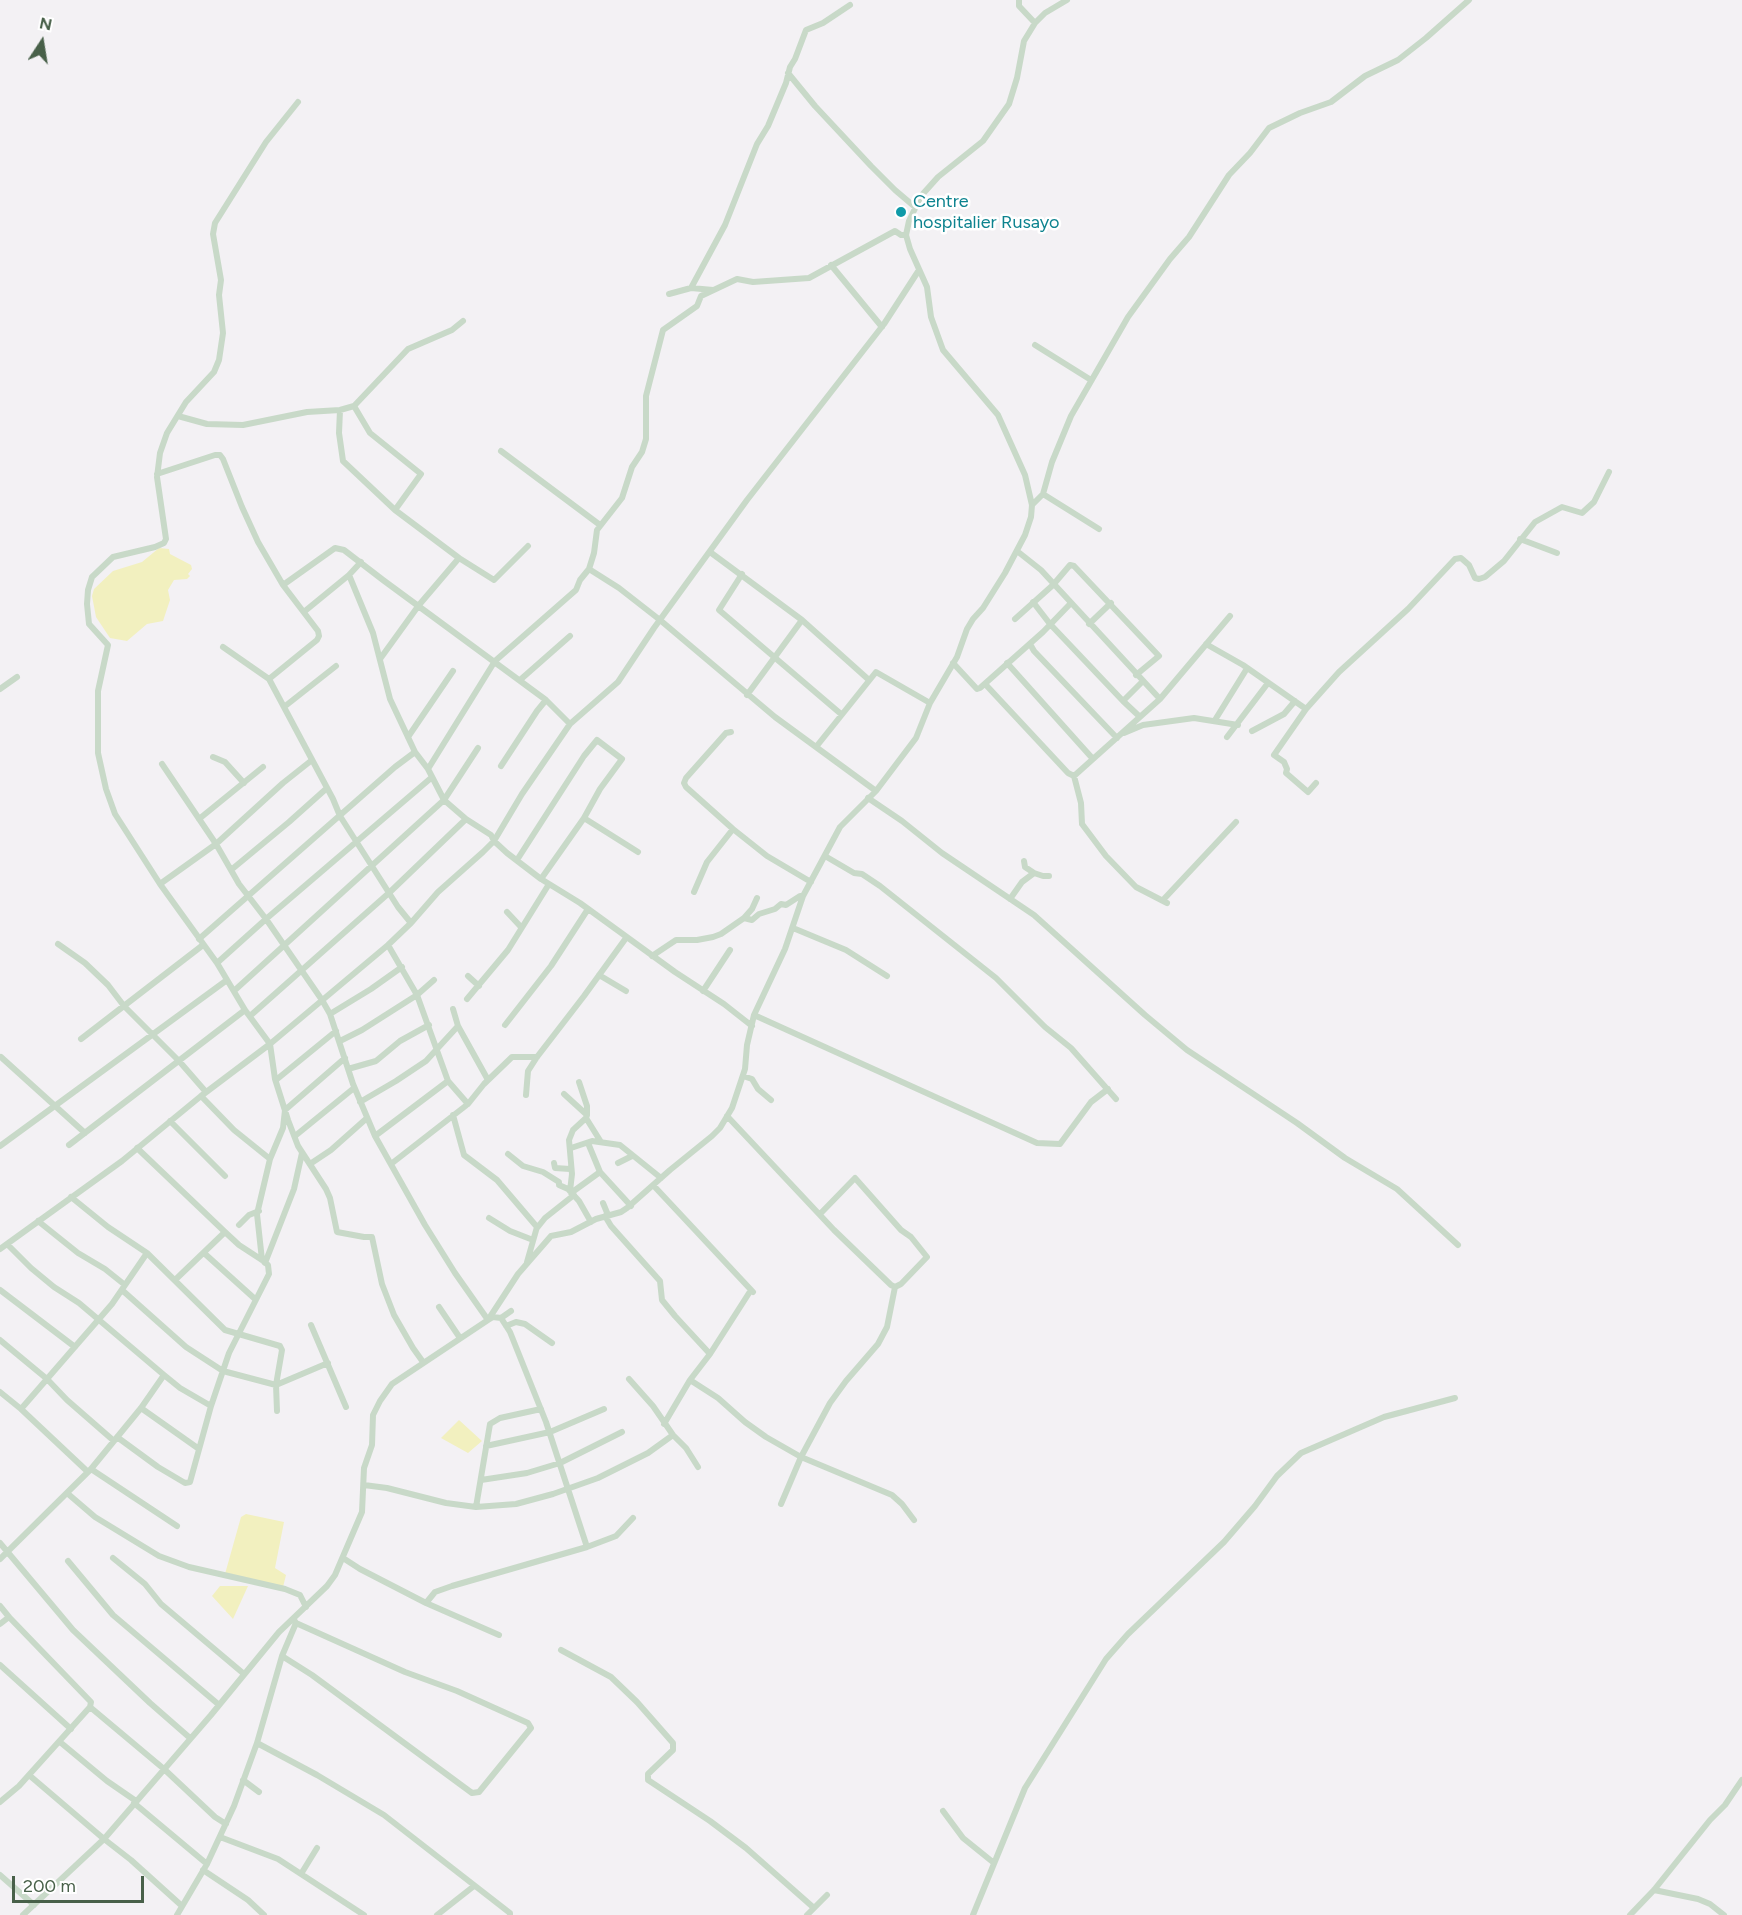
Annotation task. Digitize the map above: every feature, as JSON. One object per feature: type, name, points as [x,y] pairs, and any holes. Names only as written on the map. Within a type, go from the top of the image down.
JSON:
[{"type":"street","points":[[1019,0],[1019,6],[1035,22]]},
{"type":"street","points":[[453,1115],[464,1155],[504,1186],[537,1230],[550,1236],[568,1234],[631,1206],[712,1136],[720,1128],[732,1108],[743,1076],[754,1015],[793,927],[803,896],[840,827],[876,791],[916,738],[930,703],[953,663],[970,624],[991,596],[1017,551],[1031,517],[1032,505],[1025,475],[998,416],[943,350],[931,317],[927,287],[906,235],[909,221],[921,196],[939,177],[983,141],[1009,104],[1024,41],[1035,22],[1067,0]]},
{"type":"street","points":[[1032,505],[1043,494],[1061,438],[1091,380],[1128,317],[1189,237],[1229,175],[1254,149],[1269,128],[1300,113],[1331,102],[1365,76],[1398,60],[1468,0]]},
{"type":"street","points":[[691,288],[725,225],[806,30],[823,23],[850,5]]},
{"type":"street","points":[[788,73],[815,106],[871,166],[915,207]]},
{"type":"street","points":[[298,102],[266,142],[215,223],[213,234],[221,280],[219,295],[224,333],[219,360],[214,372],[186,402],[167,433],[160,453],[157,474],[167,534],[164,543],[113,557],[92,577],[87,604],[89,624],[108,645],[98,691],[98,753],[106,789],[115,814],[160,884],[217,963],[247,1013],[270,1044],[276,1080],[285,1110],[302,1152],[330,1198],[337,1232],[374,1239],[382,1284],[394,1315],[423,1362]]},
{"type":"street","points":[[428,769],[495,661],[576,590],[580,580],[589,569],[597,530],[622,498],[632,467],[644,446],[646,396],[663,330],[697,306],[701,296],[737,279],[753,282],[809,278],[895,231],[906,235]]},
{"type":"street","points":[[831,265],[882,327]]},
{"type":"street","points":[[0,1249],[98,1180],[203,1094],[270,1044],[388,945],[411,924],[438,892],[494,841],[522,794],[570,724],[618,682],[660,620],[768,473],[882,327],[919,270]]},
{"type":"street","points":[[669,294],[691,288],[715,290]]},
{"type":"street","points":[[178,416],[207,424],[243,424],[354,406],[408,349],[452,330],[463,321]]},
{"type":"street","points":[[1035,345],[1091,380]]},
{"type":"street","points":[[354,406],[370,433],[421,474],[395,510]]},
{"type":"street","points":[[340,410],[339,433],[343,461],[395,510],[459,558],[494,580],[528,546]]},
{"type":"street","points":[[501,452],[600,525]]},
{"type":"street","points":[[157,474],[220,455],[258,542],[284,585],[318,630],[317,640],[269,679]]},
{"type":"street","points":[[1316,783],[1308,792],[1286,773],[1284,762],[1274,755],[1306,709],[1339,672],[1408,609],[1455,559],[1461,558],[1469,565],[1474,578],[1485,577],[1504,561],[1535,522],[1562,507],[1582,513],[1594,502],[1609,471]]},
{"type":"street","points":[[1043,494],[1099,529]]},
{"type":"street","points":[[1520,539],[1557,553]]},
{"type":"street","points":[[284,585],[335,548],[345,549],[546,700],[570,724]]},
{"type":"street","points":[[1017,551],[1041,570],[1160,699]]},
{"type":"street","points":[[710,552],[802,620],[869,680]]},
{"type":"street","points":[[380,659],[419,605],[459,558]]},
{"type":"street","points":[[305,611],[349,575],[361,562]]},
{"type":"street","points":[[1015,619],[1053,585],[1070,565],[1074,566],[1159,656],[1136,675]]},
{"type":"street","points":[[589,569],[619,588],[747,695],[876,791]]},
{"type":"street","points":[[742,574],[719,610],[842,714]]},
{"type":"street","points":[[349,575],[373,633],[390,699],[415,752],[428,769],[444,800],[466,819],[491,835],[494,841],[541,879],[588,909],[752,1026]]},
{"type":"street","points":[[1033,602],[1050,624],[1139,716]]},
{"type":"street","points":[[953,663],[977,689],[986,685],[1071,603]]},
{"type":"street","points":[[1089,624],[1111,603]]},
{"type":"street","points":[[1074,776],[1160,699],[1230,616]]},
{"type":"street","points":[[747,695],[802,620]]},
{"type":"street","points":[[520,680],[570,636]]},
{"type":"street","points":[[1030,644],[1034,651],[1119,736]]},
{"type":"street","points":[[1206,644],[1243,665],[1246,670],[1306,709]]},
{"type":"street","points":[[223,647],[269,679],[340,816],[411,924]]},
{"type":"street","points":[[1007,663],[1093,759]]},
{"type":"street","points":[[284,707],[336,666]]},
{"type":"street","points":[[1215,720],[1246,670]]},
{"type":"street","points":[[408,737],[453,671]]},
{"type":"street","points":[[816,747],[876,672],[930,703]]},
{"type":"street","points":[[0,689],[17,677]]},
{"type":"street","points":[[1123,701],[1142,682]]},
{"type":"street","points":[[1227,737],[1268,683]]},
{"type":"street","points":[[986,685],[1068,773],[1074,776],[1081,803],[1082,824],[1106,856],[1136,887],[1165,901],[1236,822]]},
{"type":"street","points":[[501,766],[546,700]]},
{"type":"street","points":[[1252,731],[1284,714],[1294,700]]},
{"type":"street","points":[[1119,736],[1143,725],[1194,718],[1238,725]]},
{"type":"street","points":[[730,732],[726,733],[684,783],[686,787],[767,856],[811,882]]},
{"type":"street","points":[[517,860],[584,756],[597,741],[622,759],[541,879]]},
{"type":"street","points":[[235,990],[444,800],[478,748]]},
{"type":"street","points":[[199,939],[395,766],[415,752]]},
{"type":"street","points":[[213,757],[225,762],[244,783]]},
{"type":"street","points":[[160,884],[216,844],[312,760]]},
{"type":"street","points":[[162,764],[231,870],[322,1000],[330,1014],[354,1088],[375,1136],[443,1255],[488,1320]]},
{"type":"street","points":[[199,819],[263,767]]},
{"type":"street","points":[[217,963],[431,778]]},
{"type":"street","points":[[231,870],[327,788]]},
{"type":"street","points":[[868,798],[902,820],[942,853],[1034,915],[1187,1050],[1298,1123],[1345,1158],[1397,1189],[1458,1245]]},
{"type":"street","points":[[584,818],[638,852]]},
{"type":"street","points":[[69,1145],[179,1061],[247,1013],[301,970],[390,892],[466,819]]},
{"type":"street","points":[[694,892],[707,862],[733,829]]},
{"type":"street","points":[[825,856],[854,873],[862,874],[880,886],[996,978],[1033,1016],[1071,1048],[1116,1099]]},
{"type":"street","points":[[1024,861],[1025,867],[1034,873],[1049,876]]},
{"type":"street","points":[[1010,899],[1022,882],[1034,873]]},
{"type":"street","points":[[467,999],[508,950],[549,884]]},
{"type":"street","points":[[744,918],[752,921],[759,914],[775,909],[781,904],[786,905],[803,896]]},
{"type":"street","points":[[652,956],[676,940],[697,940],[721,934],[744,918],[752,909],[757,898]]},
{"type":"street","points":[[505,1025],[551,966],[588,909]]},
{"type":"street","points":[[507,912],[521,927]]},
{"type":"street","points":[[793,927],[846,950],[887,976]]},
{"type":"street","points":[[526,1095],[528,1071],[626,938]]},
{"type":"street","points":[[58,944],[85,963],[108,985],[151,1035],[179,1061],[203,1094],[234,1130],[270,1159]]},
{"type":"street","points":[[81,1039],[203,945]]},
{"type":"street","points":[[388,945],[417,996],[448,1081],[468,1104]]},
{"type":"street","points":[[703,991],[730,950]]},
{"type":"street","points":[[330,1014],[402,967]]},
{"type":"street","points":[[599,975],[626,990]]},
{"type":"street","points":[[468,976],[479,986]]},
{"type":"street","points":[[0,1146],[227,980]]},
{"type":"street","points":[[340,1041],[417,996],[434,980]]},
{"type":"street","points":[[453,1009],[458,1026],[488,1080]]},
{"type":"street","points":[[754,1015],[1037,1143],[1060,1144],[1091,1102],[1108,1089]]},
{"type":"street","points":[[348,1069],[375,1061],[400,1041],[429,1025]]},
{"type":"street","points":[[360,1102],[396,1082],[426,1061],[458,1026]]},
{"type":"street","points":[[276,1080],[336,1031]]},
{"type":"street","points":[[1,1057],[85,1133]]},
{"type":"street","points":[[391,1164],[468,1104],[488,1080],[512,1057],[537,1057]]},
{"type":"street","points":[[263,1261],[257,1214],[270,1159],[283,1128],[285,1110],[345,1058]]},
{"type":"street","points":[[743,1076],[752,1079],[758,1089],[771,1100]]},
{"type":"street","points":[[375,1136],[448,1081]]},
{"type":"street","points":[[572,1193],[569,1140],[573,1130],[587,1117],[587,1106],[579,1082]]},
{"type":"street","points":[[295,1136],[354,1088]]},
{"type":"street","points":[[564,1094],[587,1117],[602,1142]]},
{"type":"street","points":[[727,1116],[785,1180],[866,1262],[895,1287]]},
{"type":"street","points":[[310,1164],[331,1150],[367,1118]]},
{"type":"street","points":[[170,1121],[225,1176]]},
{"type":"street","points":[[571,1148],[592,1141],[620,1145],[661,1178]]},
{"type":"street","points":[[588,1143],[600,1172],[631,1206]]},
{"type":"street","points":[[0,1340],[47,1379],[67,1400],[116,1439],[185,1483],[190,1482],[223,1371],[237,1335],[266,1282],[269,1274],[268,1265],[239,1245],[137,1148]]},
{"type":"street","points":[[263,1261],[294,1189],[302,1152]]},
{"type":"street","points":[[508,1154],[523,1166],[543,1172],[572,1193],[591,1222]]},
{"type":"street","points":[[618,1163],[632,1156]]},
{"type":"street","points":[[554,1163],[555,1168],[570,1168]]},
{"type":"street","points":[[526,1265],[537,1230],[545,1218],[572,1193],[600,1172]]},
{"type":"street","points":[[819,1214],[855,1178],[927,1257],[901,1284],[895,1287]]},
{"type":"street","points":[[653,1185],[753,1291],[690,1380],[664,1424]]},
{"type":"street","points":[[71,1197],[108,1227],[147,1253],[219,1326],[237,1335],[280,1346],[282,1350],[276,1385],[277,1412]]},
{"type":"street","points":[[603,1203],[611,1226],[660,1281],[662,1300],[710,1354]]},
{"type":"street","points":[[239,1225],[249,1215],[259,1211]]},
{"type":"street","points":[[489,1218],[510,1231],[533,1240]]},
{"type":"street","points":[[38,1221],[78,1253],[105,1269],[186,1347],[223,1371],[276,1385],[328,1363]]},
{"type":"street","points":[[175,1280],[225,1232]]},
{"type":"street","points":[[488,1320],[526,1265],[550,1236]]},
{"type":"street","points":[[7,1244],[46,1281],[79,1303],[180,1388],[212,1406]]},
{"type":"street","points":[[21,1409],[99,1320],[147,1253]]},
{"type":"street","points":[[204,1253],[255,1299]]},
{"type":"street","points":[[781,1504],[801,1458],[830,1403],[878,1344],[887,1326],[895,1287]]},
{"type":"street","points":[[0,1290],[75,1347]]},
{"type":"street","points":[[439,1307],[460,1338]]},
{"type":"street","points":[[23,1915],[104,1839],[244,1674],[327,1586],[343,1558],[362,1512],[365,1462],[372,1445],[372,1420],[376,1409],[392,1384],[488,1320],[493,1317],[501,1318],[511,1311]]},
{"type":"street","points":[[501,1318],[541,1409],[587,1547]]},
{"type":"street","points":[[506,1326],[516,1322],[525,1324],[552,1343]]},
{"type":"street","points":[[311,1325],[346,1407]]},
{"type":"street","points":[[0,1559],[90,1470],[164,1375]]},
{"type":"street","points":[[629,1379],[686,1448],[698,1467]]},
{"type":"street","points":[[690,1380],[718,1398],[766,1437],[801,1458],[892,1496],[902,1504],[914,1520]]},
{"type":"street","points":[[0,1392],[90,1470],[177,1526]]},
{"type":"street","points":[[973,1915],[1025,1788],[1106,1659],[1128,1634],[1224,1542],[1277,1476],[1301,1453],[1384,1417],[1455,1398]]},
{"type":"street","points":[[141,1407],[199,1449]]},
{"type":"street","points":[[476,1507],[490,1424],[493,1421],[541,1409]]},
{"type":"street","points":[[486,1446],[549,1432],[604,1409]]},
{"type":"street","points":[[481,1480],[527,1473],[560,1463],[621,1432]]},
{"type":"street","points":[[364,1485],[387,1488],[446,1503],[476,1507],[516,1504],[598,1478],[648,1453],[673,1435]]},
{"type":"street","points":[[67,1493],[95,1517],[159,1556],[189,1567],[285,1589],[300,1595],[306,1607]]},
{"type":"street","points":[[426,1603],[435,1592],[452,1586],[587,1547],[616,1536],[633,1518]]},
{"type":"street","points":[[0,1543],[74,1629],[150,1703],[190,1738]]},
{"type":"street","points":[[113,1558],[145,1584],[161,1604],[244,1674]]},
{"type":"street","points":[[343,1558],[426,1603],[499,1635]]},
{"type":"street","points":[[68,1561],[113,1615],[219,1704]]},
{"type":"street","points":[[0,1606],[91,1703],[72,1729],[0,1802]]},
{"type":"street","points":[[0,1624],[9,1617]]},
{"type":"street","points":[[177,1915],[205,1867],[226,1824],[257,1743],[294,1621]]},
{"type":"street","points":[[282,1656],[472,1793],[478,1792],[531,1728],[528,1723],[457,1691],[395,1668],[294,1621]]},
{"type":"street","points":[[561,1650],[611,1677],[637,1702],[673,1743],[673,1750],[648,1774],[648,1780],[746,1848],[814,1908]]},
{"type":"street","points":[[0,1665],[72,1729]]},
{"type":"street","points":[[90,1707],[164,1768],[215,1817],[226,1824]]},
{"type":"street","points":[[60,1742],[83,1763],[135,1802],[205,1867],[264,1915]]},
{"type":"street","points":[[257,1743],[384,1815],[510,1915]]},
{"type":"street","points":[[29,1774],[182,1906]]},
{"type":"street","points":[[243,1780],[259,1792]]},
{"type":"street","points":[[1630,1915],[1654,1890],[1710,1820],[1725,1805],[1742,1780]]},
{"type":"street","points":[[943,1811],[963,1838],[994,1863]]},
{"type":"street","points":[[220,1837],[278,1859],[364,1915]]},
{"type":"street","points":[[301,1874],[317,1848]]},
{"type":"street","points":[[0,1875],[34,1905]]},
{"type":"street","points":[[437,1915],[474,1886]]},
{"type":"street","points":[[1654,1890],[1698,1899],[1710,1904],[1724,1915]]},
{"type":"street","points":[[807,1915],[826,1895]]},
{"type":"shaded area","points":[[159,548],[169,549],[170,554],[191,565],[192,569],[188,574],[190,576],[187,579],[174,580],[168,590],[170,600],[163,621],[147,624],[127,641],[110,638],[96,617],[92,596],[94,589],[113,571],[142,562]]},
{"type":"shaded area","points":[[459,1420],[482,1441],[468,1453],[441,1438]]},
{"type":"shaded area","points":[[246,1514],[284,1522],[275,1568],[286,1575],[283,1587],[225,1574],[241,1517]]},
{"type":"shaded area","points":[[220,1586],[248,1586],[233,1619],[212,1596]]},
{"type":"place","name":"Centre hospitalier Rusayo","points":[[901,212]]}]
